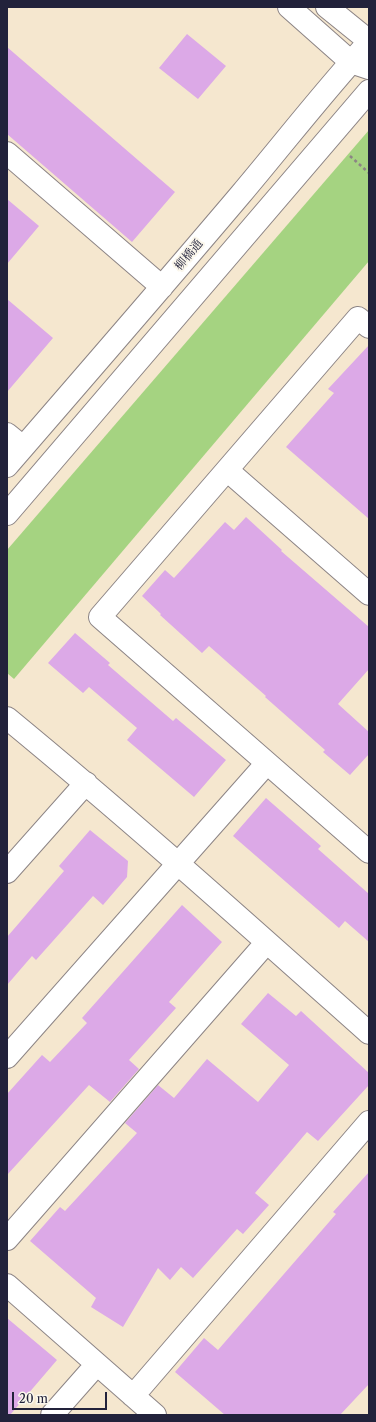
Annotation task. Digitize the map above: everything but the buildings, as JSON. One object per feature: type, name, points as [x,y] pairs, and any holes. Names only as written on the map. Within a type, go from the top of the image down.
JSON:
[{"type":"main road","points":[[289,7],[360,65]]},
{"type":"main road","points":[[327,7],[369,41]]},
{"type":"main road","name":"柳橋通","points":[[7,466],[291,135],[360,65],[369,41]]},
{"type":"main road","points":[[7,514],[369,91]]},
{"type":"main road","points":[[7,153],[162,287]]},
{"type":"main road","points":[[369,328],[358,318],[100,617],[369,852]]},
{"type":"main road","points":[[7,434],[23,447]]},
{"type":"main road","points":[[226,470],[369,594]]},
{"type":"main road","points":[[7,718],[86,783],[369,1033]]},
{"type":"main road","points":[[7,1057],[267,763]]},
{"type":"main road","points":[[7,872],[86,783]]},
{"type":"main road","points":[[7,1239],[267,942]]},
{"type":"main road","points":[[133,1396],[369,1122]]},
{"type":"main road","points":[[7,1285],[155,1415]]},
{"type":"main road","points":[[52,1415],[98,1364]]},
{"type":"path","points":[[349,155],[369,173]]},
{"type":"green space","points":[[369,130],[369,261],[14,679],[7,673],[7,550]]}]
